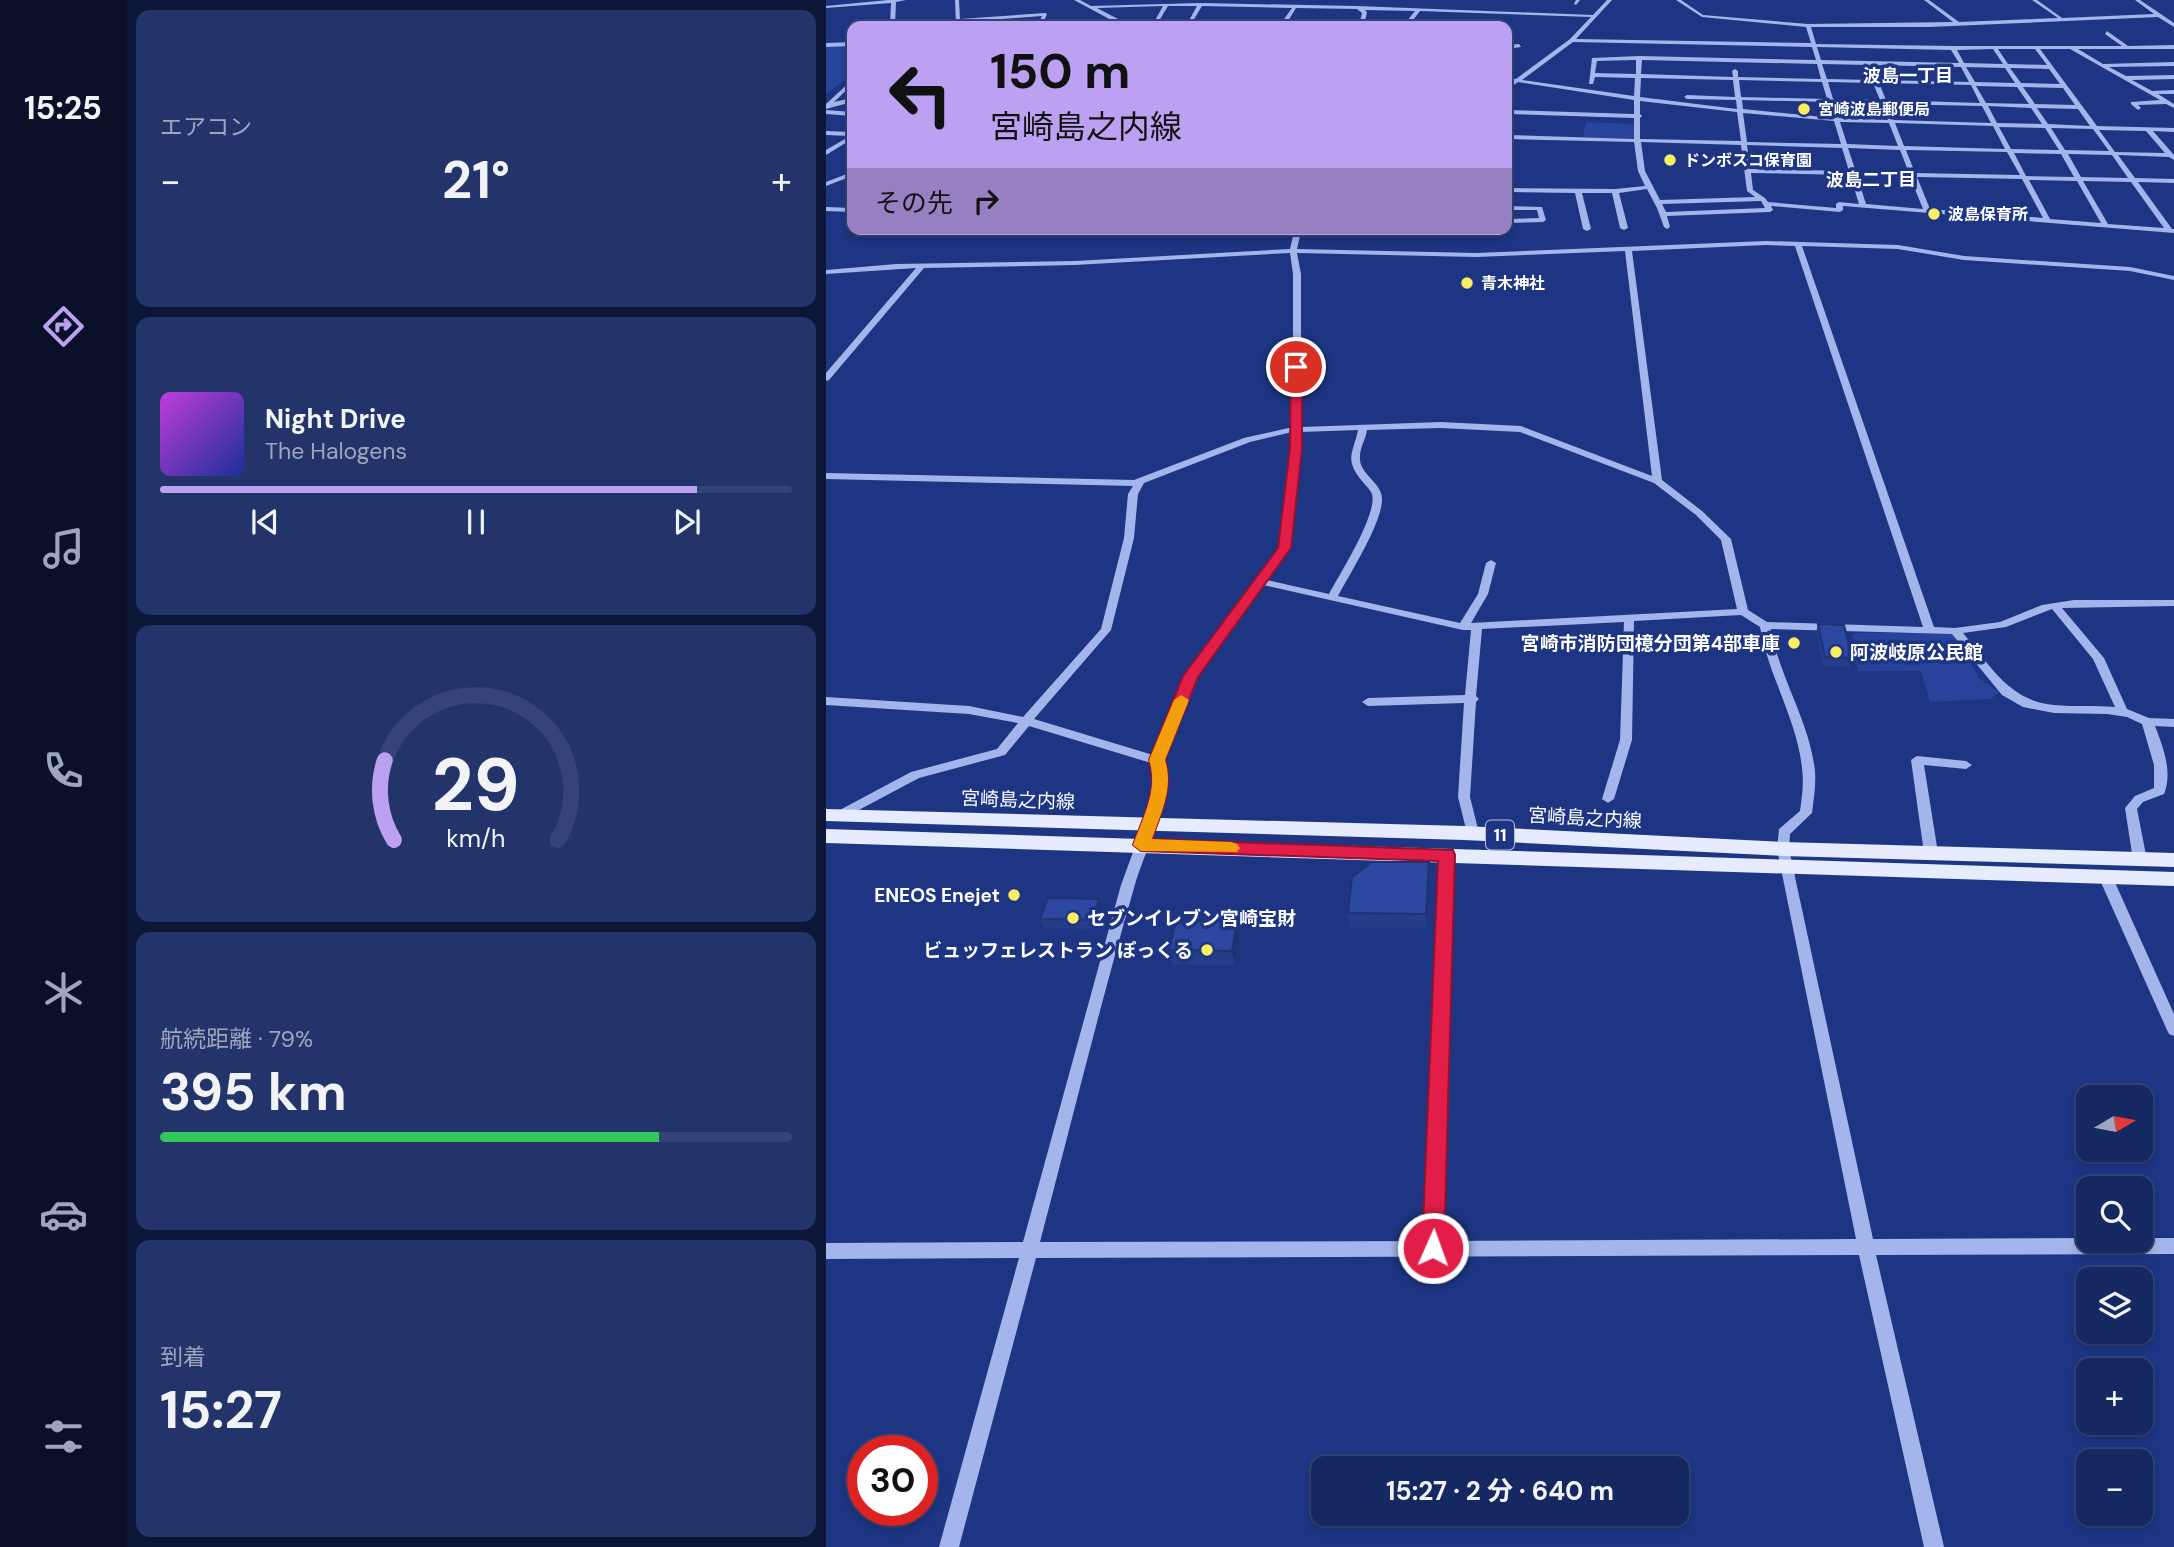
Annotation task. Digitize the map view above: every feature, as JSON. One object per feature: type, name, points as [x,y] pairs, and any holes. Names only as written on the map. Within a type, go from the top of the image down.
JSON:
[{"type":"main road","name":"宮崎島之内線","points":[[833,815],[1148,826],[1473,833],[1783,849],[2174,860]]},
{"type":"main road","name":"11","points":[[827,837],[2174,879]]},
{"type":"street","points":[[826,18],[828,0]]},
{"type":"street","points":[[893,21],[894,0]]},
{"type":"street","points":[[826,7],[904,0]]},
{"type":"street","points":[[957,0],[958,21]]},
{"type":"street","points":[[1076,0],[1116,21]]},
{"type":"street","points":[[1338,7],[1345,0]]},
{"type":"street","points":[[1480,12],[1485,0]]},
{"type":"street","points":[[1512,85],[1572,40],[1610,0]]},
{"type":"street","points":[[1678,0],[1702,16],[1808,26],[1958,24],[2159,15]]},
{"type":"street","points":[[1926,0],[1958,24]]},
{"type":"street","points":[[2034,0],[2060,18]]},
{"type":"street","points":[[2137,0],[2174,23]]},
{"type":"street","points":[[2144,0],[2174,23]]},
{"type":"street","points":[[1091,8],[1131,3],[1220,2],[1294,8],[1357,7],[1593,16]]},
{"type":"street","points":[[1534,2],[1535,13]]},
{"type":"street","points":[[1121,21],[1131,3]]},
{"type":"street","points":[[1157,21],[1166,4]]},
{"type":"street","points":[[1191,21],[1200,4]]},
{"type":"street","points":[[1357,7],[1365,12],[1362,21]]},
{"type":"street","points":[[1286,21],[1294,8]]},
{"type":"street","points":[[1410,21],[1419,9]]},
{"type":"street","points":[[982,21],[1045,14],[1042,21]]},
{"type":"street","points":[[1019,21],[1021,16]]},
{"type":"street","points":[[1808,26],[1839,120],[1863,206]]},
{"type":"street","points":[[2107,33],[2127,48]]},
{"type":"street","points":[[1572,40],[1952,48],[2174,47]]},
{"type":"street","points":[[1683,42],[1688,106]]},
{"type":"street","points":[[1663,214],[1770,210],[1765,202],[1750,191],[1740,98],[1730,43]]},
{"type":"street","points":[[826,45],[847,44]]},
{"type":"street","points":[[1512,47],[1519,46]]},
{"type":"street","points":[[1861,46],[1927,211]]},
{"type":"street","points":[[2068,46],[2174,106]]},
{"type":"street","points":[[1994,47],[2063,152],[2106,226]]},
{"type":"street","points":[[2036,47],[2172,231]]},
{"type":"street","points":[[1952,48],[1997,124],[2048,221]]},
{"type":"street","points":[[1639,58],[1636,97],[1640,166],[1660,202],[1667,227]]},
{"type":"street","points":[[1591,90],[1594,59],[2051,67]]},
{"type":"street","points":[[2102,65],[2173,60]]},
{"type":"street","points":[[1592,75],[2065,86]]},
{"type":"street","points":[[2124,78],[2174,77]]},
{"type":"street","points":[[1512,79],[1688,106],[1839,120],[2174,130]]},
{"type":"street","points":[[826,108],[847,87]]},
{"type":"street","points":[[2150,93],[2174,92]]},
{"type":"street","points":[[826,97],[847,98]]},
{"type":"street","points":[[1687,97],[2080,107]]},
{"type":"street","points":[[826,108],[847,101]]},
{"type":"street","points":[[2138,108],[2133,103],[2167,102]]},
{"type":"street","points":[[826,108],[847,113]]},
{"type":"street","points":[[1512,112],[1639,116]]},
{"type":"street","points":[[2148,129],[2172,157]]},
{"type":"street","points":[[826,133],[847,135]]},
{"type":"street","points":[[1512,137],[2113,153],[2172,157]]},
{"type":"street","points":[[826,153],[847,138]]},
{"type":"street","points":[[1748,171],[2174,181]]},
{"type":"street","points":[[826,177],[842,178]]},
{"type":"street","points":[[826,184],[847,177]]},
{"type":"street","points":[[1512,190],[1615,191],[1650,187]]},
{"type":"street","points":[[1578,191],[1587,229]]},
{"type":"street","points":[[1615,191],[1624,228]]},
{"type":"street","points":[[1660,202],[1765,202],[1840,210],[1839,204],[2172,231]]},
{"type":"street","points":[[1512,208],[1540,208],[1542,220],[1512,220]]},
{"type":"street","points":[[826,209],[847,210]]},
{"type":"street","points":[[949,1547],[1128,885],[1159,796],[1162,775],[1157,760],[1191,676],[1210,645],[1262,582],[1285,548],[1297,429],[1295,251],[1297,235]]},
{"type":"street","points":[[1798,244],[1929,629]]},
{"type":"street","points":[[826,272],[922,266],[1075,263],[1295,251],[1467,256],[1798,244],[1898,247],[1964,257],[2130,269],[2174,278]]},
{"type":"street","points":[[1628,249],[1657,481]]},
{"type":"street","points":[[826,379],[922,266]]},
{"type":"street","points":[[826,476],[1140,482],[1247,440],[1297,429],[1363,430],[1441,425],[1521,429],[1657,481],[1699,513],[1726,539],[1743,612]]},
{"type":"street","points":[[1333,596],[1366,533],[1378,496],[1364,481],[1355,460],[1363,430]]},
{"type":"street","points":[[833,815],[915,775],[1002,752],[1106,630],[1125,559],[1133,494],[1140,482]]},
{"type":"street","points":[[1463,628],[1483,594],[1492,563]]},
{"type":"street","points":[[1262,582],[1333,596],[1463,628],[1629,621],[1743,612],[1765,625],[1955,631],[2002,625],[2054,606],[2112,602],[2174,603]]},
{"type":"street","points":[[2054,606],[2098,658],[2123,712]]},
{"type":"street","points":[[1608,799],[1626,740],[1629,621]]},
{"type":"street","points":[[1765,625],[1774,666],[1807,759],[1810,785],[1806,813],[1784,832],[1783,849],[1866,1248],[1934,1547]]},
{"type":"street","points":[[1473,833],[1464,797],[1473,699],[1475,632],[1478,627]]},
{"type":"street","points":[[1955,631],[1986,672],[2016,699],[2040,708],[2123,712],[2147,722],[2174,723]]},
{"type":"street","points":[[1368,702],[1473,699]]},
{"type":"street","points":[[826,701],[946,708],[1026,721],[1157,760]]},
{"type":"street","points":[[2140,860],[2131,807],[2139,799],[2160,791],[2162,780],[2160,760],[2147,722]]},
{"type":"street","points":[[1930,853],[1917,760],[1966,765]]},
{"type":"street","points":[[1433,1248],[1447,855]]},
{"type":"street","points":[[2106,878],[2174,1030]]},
{"type":"street","points":[[826,1251],[2174,1246]]},
{"type":"shaded area","points":[[847,45],[847,78],[826,94],[826,46]]},
{"type":"shaded area","points":[[1586,122],[1636,124],[1634,139],[1583,137]]},
{"type":"shaded area","points":[[1952,633],[1980,679],[1999,692],[1991,699],[1930,702],[1921,671],[1858,671],[1853,635]]},
{"type":"building","name":"阿波岐原公民館","points":[[1818,624],[1844,625],[1852,658],[1825,657]]},
{"type":"building","points":[[1372,862],[1429,862],[1426,914],[1348,913],[1352,877]]},
{"type":"building","points":[[1048,898],[1099,899],[1092,920],[1040,919]]},
{"type":"building","points":[[1176,920],[1237,921],[1232,951],[1169,950]]},
{"type":"slow traffic","points":[[1181,700],[1157,760],[1162,775],[1159,796],[1141,845],[1231,848]]},
{"type":"place","name":"宮崎波島郵便局","points":[[1804,109]]},
{"type":"place","name":"ドンボスコ保育園","points":[[1670,160]]},
{"type":"place","name":"波島保育所","points":[[1934,214]]},
{"type":"place","name":"青木神社","points":[[1467,283]]},
{"type":"place","name":"宮崎市消防団檍分団第4部車庫","points":[[1794,643]]},
{"type":"place","name":"阿波岐原公民館","points":[[1836,652]]},
{"type":"place","name":"ENEOS Enejet","points":[[1014,895]]},
{"type":"place","name":"セブンイレブン宮崎宝財","points":[[1073,918]]},
{"type":"place","name":"ビュッフェレストラン ぽっくる","points":[[1207,950]]},
{"type":"district","name":"波島一丁目","points":[[1908,76]]},
{"type":"district","name":"波島二丁目","points":[[1871,180]]},
{"type":"route","points":[[1296,367],[1296,448],[1285,548],[1262,582],[1210,645],[1191,676],[1157,760],[1162,775],[1159,796],[1141,845],[1447,855],[1433,1248]]}]
